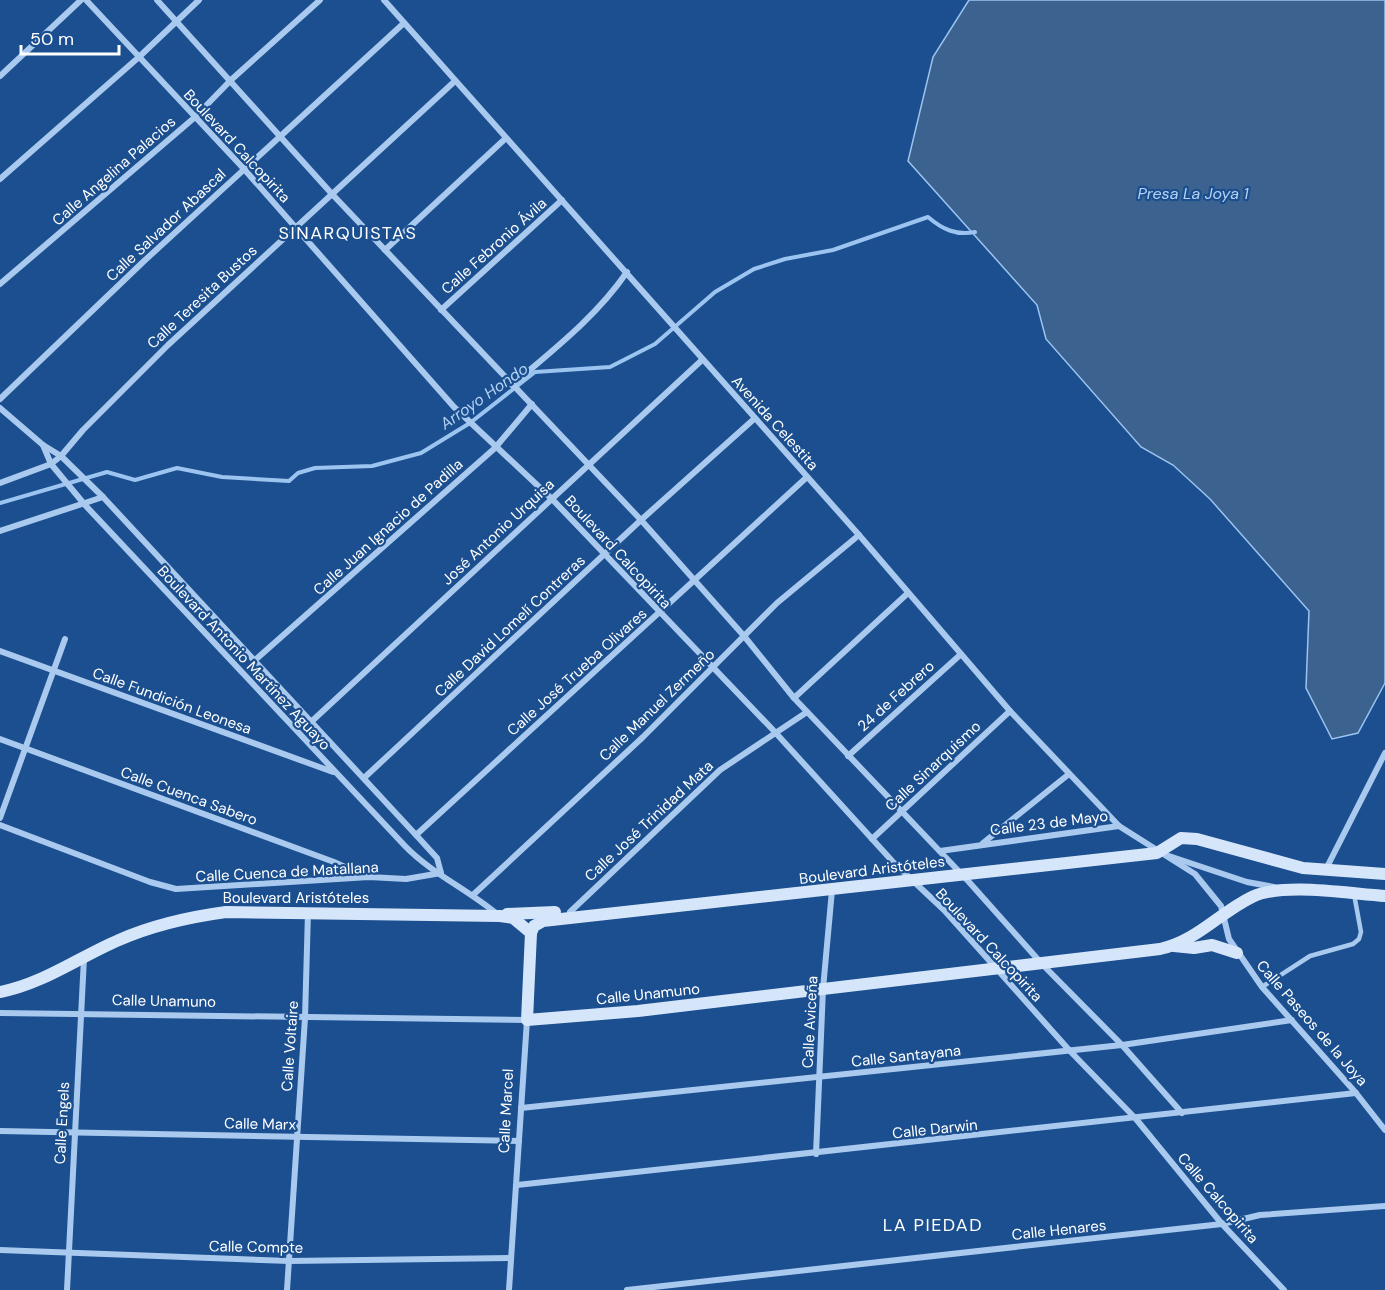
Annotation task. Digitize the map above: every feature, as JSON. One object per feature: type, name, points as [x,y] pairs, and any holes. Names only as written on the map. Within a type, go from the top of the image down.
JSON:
[{"type":"street","points":[[0,76],[81,0]]},
{"type":"street","name":"Boulevard Calcopirita","points":[[86,0],[244,169],[454,407],[495,448],[552,499],[605,554],[774,731],[872,839],[944,910],[1070,1050],[1136,1119]]},
{"type":"street","name":"Boulevard Calcopirita","points":[[157,0],[332,194],[641,520],[693,582],[744,636],[794,698],[940,851],[1042,964],[1122,1045],[1182,1113]]},
{"type":"street","points":[[0,179],[139,57],[199,0]]},
{"type":"street","name":"Calle Angelina Palacios","points":[[0,284],[194,118],[231,80],[320,0]]},
{"type":"street","name":"Avenida Celestita","points":[[384,0],[627,272],[1010,711],[1119,826],[1157,853]]},
{"type":"street","name":"Calle Salvador Abascal","points":[[0,399],[244,169],[404,23]]},
{"type":"street","name":"Calle Teresita Bustos","points":[[0,483],[51,464],[61,456],[119,394],[295,226],[455,81]]},
{"type":"street","points":[[385,250],[506,138]]},
{"type":"street","name":"Calle Febronio Ávila","points":[[441,310],[562,200]]},
{"type":"street","points":[[513,386],[584,322],[612,293],[627,272]]},
{"type":"street","name":"José Antonio Urquisa","points":[[311,722],[702,360]]},
{"type":"street","name":"Calle Juan Ignacio de Padilla","points":[[254,661],[495,448],[532,404]]},
{"type":"street","name":"Boulevard Antonio Martínez Aguayo","points":[[0,408],[43,445],[61,456],[103,497],[437,858],[441,873]]},
{"type":"street","name":"Calle David Lomelí Contreras","points":[[364,778],[641,520],[754,419]]},
{"type":"street","name":"Boulevard Antonio Martínez Aguayo","points":[[43,445],[51,464],[85,505],[422,864],[474,894],[500,916]]},
{"type":"street","name":"Calle José Trueba Olivares","points":[[416,835],[807,477]]},
{"type":"street","points":[[0,531],[85,505],[103,497]]},
{"type":"street","name":"Calle Manuel Zermeño","points":[[474,894],[643,737],[777,603],[859,536]]},
{"type":"street","points":[[794,698],[908,593]]},
{"type":"street","points":[[0,818],[65,639]]},
{"type":"street","name":"Calle Fundición Leonesa","points":[[0,651],[337,774]]},
{"type":"street","name":"24 de Febrero","points":[[848,756],[960,655]]},
{"type":"street","name":"Calle Sinarquismo","points":[[872,839],[1010,711]]},
{"type":"street","name":"Calle José Trinidad Mata","points":[[570,912],[690,796],[774,731],[807,712]]},
{"type":"street","name":"Calle Cuenca Sabero","points":[[0,739],[369,877]]},
{"type":"street","points":[[1325,870],[1385,753]]},
{"type":"street","name":"Calle 23 de Mayo","points":[[982,844],[1069,774]]},
{"type":"street","name":"Calle Cuenca de Matallana","points":[[0,825],[150,882],[176,889],[369,877],[406,879],[441,873]]},
{"type":"street","name":"Calle 23 de Mayo","points":[[940,851],[1119,826]]},
{"type":"street","name":"Boulevard Aristóteles","points":[[1157,853],[1181,838],[1197,839],[1281,863],[1325,870],[1385,874]]},
{"type":"street","name":"Boulevard Aristóteles","points":[[500,916],[513,918],[531,933],[539,922],[589,914],[637,911],[1157,853],[1247,882],[1280,889],[1385,896]]},
{"type":"street","name":"Calle Paseos de la Joya","points":[[1157,853],[1195,874],[1221,906],[1229,939],[1262,987],[1356,1093],[1385,1130]]},
{"type":"street","name":"Calle Unamuno","points":[[0,1013],[527,1020],[638,1011],[1042,964],[1172,946],[1193,937],[1251,897],[1280,889]]},
{"type":"street","name":"Calle Aviceña","points":[[816,1154],[823,989],[832,890]]},
{"type":"street","name":"Boulevard Aristóteles","points":[[0,992],[15,990],[44,978],[119,940],[192,917],[226,912],[500,916],[570,912],[589,914]]},
{"type":"street","name":"Calle Voltaire","points":[[286,1290],[305,1018],[308,912]]},
{"type":"street","name":"Calle Marcel","points":[[509,1290],[531,933]]},
{"type":"street","points":[[1172,946],[1194,948],[1212,945],[1237,953]]},
{"type":"street","name":"Calle Engels","points":[[67,1290],[73,1133],[84,957]]},
{"type":"street","name":"Calle Santayana","points":[[521,1108],[1122,1045],[1292,1020]]},
{"type":"street","name":"Calle Darwin","points":[[517,1185],[1136,1119],[1356,1093]]},
{"type":"street","name":"Calle Calcopirita","points":[[1136,1119],[1222,1224],[1284,1290]]},
{"type":"street","name":"Calle Marx","points":[[0,1131],[519,1141]]},
{"type":"street","name":"Calle Henares","points":[[627,1290],[1222,1224],[1260,1215],[1385,1206]]},
{"type":"street","name":"Calle Compte","points":[[0,1250],[289,1261],[511,1258]]},
{"type":"lane","points":[[1262,987],[1310,956],[1353,944],[1359,939],[1361,932],[1354,894]]},
{"type":"water","name":"Presa La Joya 1","points":[[969,0],[1385,0],[1385,683],[1358,733],[1332,739],[1306,688],[1309,611],[1210,499],[1173,465],[1141,447],[1046,339],[1037,305],[908,161],[933,57]]},
{"type":"waterway","name":"Arroyo Hondo","points":[[0,503],[107,472],[135,480],[177,468],[222,477],[289,481],[298,473],[315,468],[372,466],[421,453],[470,423],[535,372],[610,367],[655,344],[715,292],[754,269],[785,259],[833,250],[928,217],[950,230],[962,233],[975,232]]},
{"type":"district","name":"SINARQUISTAS","points":[[348,233]]},
{"type":"district","name":"LA PIEDAD","points":[[933,1225]]}]
